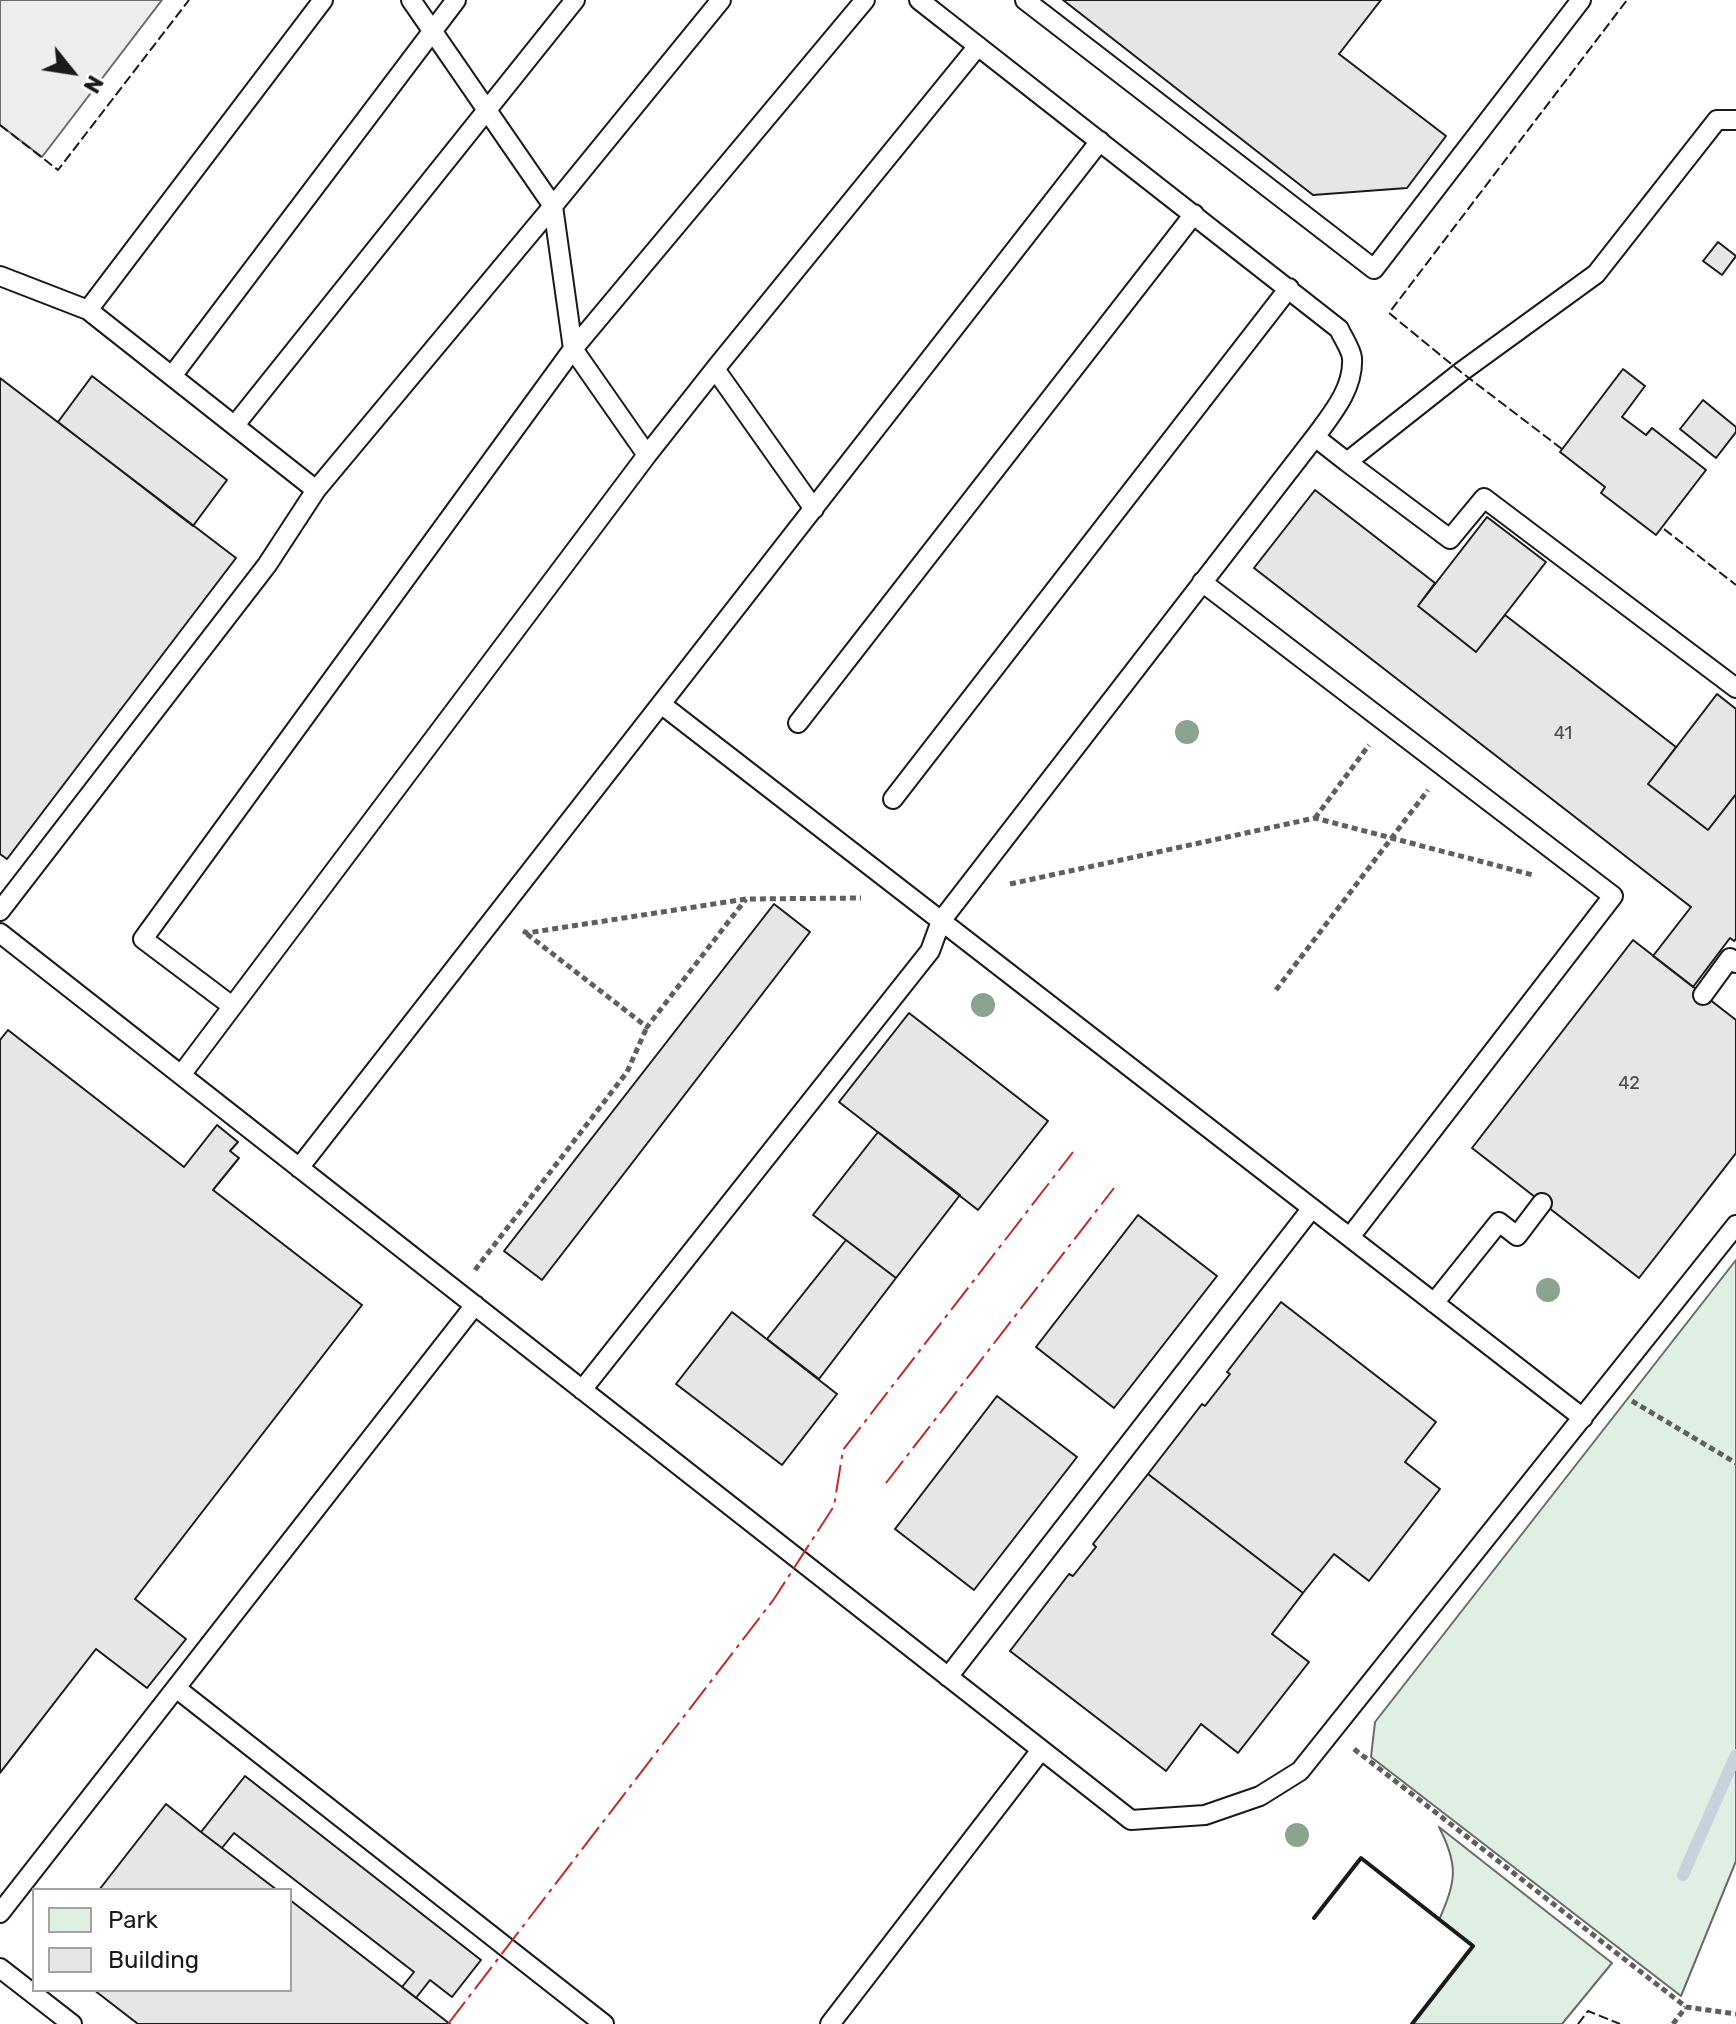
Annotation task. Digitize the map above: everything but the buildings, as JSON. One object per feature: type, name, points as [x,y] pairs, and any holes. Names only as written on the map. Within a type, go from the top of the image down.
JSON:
[{"type":"lane","points":[[88,310],[323,0]]},
{"type":"lane","points":[[411,0],[553,206],[573,349],[647,455]]},
{"type":"lane","points":[[172,376],[456,0]]},
{"type":"lane","points":[[235,425],[575,0]]},
{"type":"lane","points":[[0,911],[267,565],[316,490],[721,0]]},
{"type":"lane","points":[[232,1006],[143,939],[573,349],[865,0]]},
{"type":"lane","points":[[582,1390],[930,951],[941,921],[1315,437],[1336,409],[1350,379],[1352,355],[1339,329],[919,0]]},
{"type":"lane","points":[[1025,0],[1374,269],[1581,0]]},
{"type":"lane","points":[[181,1075],[647,455],[978,46]]},
{"type":"lane","points":[[1347,462],[1461,372],[1596,274],[1717,120],[1736,120]]},
{"type":"lane","points":[[299,1168],[1100,141]]},
{"type":"lane","points":[[798,723],[1194,214]]},
{"type":"lane","points":[[0,276],[88,310],[316,490]]},
{"type":"lane","points":[[893,799],[1289,288]]},
{"type":"lane","points":[[715,369],[814,509]]},
{"type":"lane","points":[[1315,437],[1450,539],[1484,498],[1736,688]]},
{"type":"lane","points":[[1202,582],[1613,896],[1350,1237]]},
{"type":"lane","points":[[661,704],[1583,1418]]},
{"type":"lane","points":[[0,933],[1131,1820],[1205,1815],[1260,1796],[1300,1771],[1736,1225]]},
{"type":"lane","points":[[1703,995],[1730,958],[1736,963]]},
{"type":"lane","points":[[1434,1303],[1499,1222],[1517,1236],[1542,1203]]},
{"type":"lane","points":[[948,1677],[1312,1208]]},
{"type":"lane","points":[[0,1913],[475,1305]]},
{"type":"lane","points":[[176,1688],[604,2024]]},
{"type":"lane","points":[[830,2024],[1041,1750]]},
{"type":"lane","points":[[0,1968],[72,2024]]},
{"type":"path","points":[[1315,818],[1386,723]]},
{"type":"path","points":[[1276,990],[1446,768]]},
{"type":"path","points":[[961,894],[1315,818],[1539,876]]},
{"type":"path","points":[[527,933],[746,899],[911,898]]},
{"type":"path","points":[[458,1292],[627,1072],[647,1027],[746,899]]},
{"type":"path","points":[[498,912],[647,1027]]},
{"type":"path","points":[[1607,1386],[1736,1463]]},
{"type":"path","points":[[1331,1732],[1686,2007],[1736,2014]]},
{"type":"path","points":[[1673,2024],[1686,2007]]},
{"type":"green space","points":[[1736,1260],[1736,1861],[1681,1996],[1371,1757],[1375,1722]]},
{"type":"green space","points":[[1439,1827],[1612,1963],[1562,2024],[1412,2024],[1473,1946],[1439,1920],[1453,1874],[1450,1852]]},
{"type":"shaded area","points":[[0,0],[162,0],[42,157],[0,125]]},
{"type":"waterway","points":[[1683,1875],[1736,1755]]},
{"type":"fence","points":[[0,125],[58,170],[189,0]]},
{"type":"fence","points":[[1562,449],[1389,313],[1627,0]]},
{"type":"fence","points":[[1664,529],[1736,585]]},
{"type":"fence","points":[[1578,2024],[1588,2011],[1620,2024]]},
{"type":"wall","points":[[1314,1918],[1361,1858],[1473,1946],[1412,2024]]},
{"type":"power","points":[[448,2024],[774,1599],[834,1506],[843,1450],[1073,1152]]},
{"type":"power","points":[[886,1483],[1114,1188]]}]
